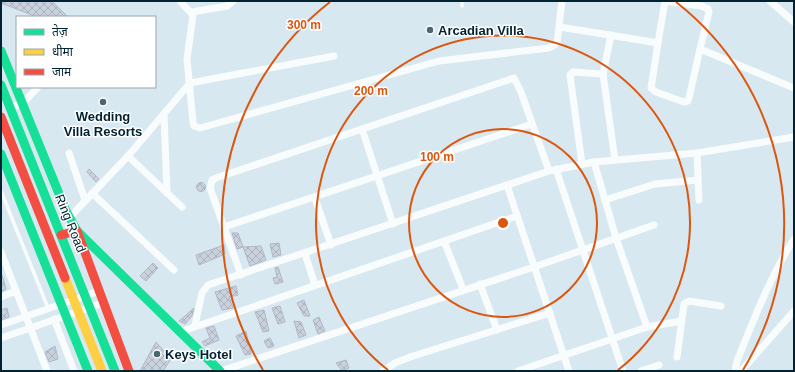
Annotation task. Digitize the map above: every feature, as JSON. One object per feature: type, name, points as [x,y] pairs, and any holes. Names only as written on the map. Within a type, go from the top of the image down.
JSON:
[{"type":"street","points":[[180,1],[192,12],[194,18],[187,59],[193,122],[194,126],[200,128],[439,61],[550,48],[556,43],[560,27],[562,1]]},
{"type":"street","points":[[192,12],[227,6],[233,1]]},
{"type":"street","points":[[665,1],[702,6],[708,9],[709,12],[690,98],[688,101],[684,102],[656,92],[651,88],[658,43],[665,1]]},
{"type":"street","points":[[770,1],[794,22]]},
{"type":"street","points":[[560,27],[658,43]]},
{"type":"street","points":[[611,35],[603,74],[615,160]]},
{"type":"street","points":[[700,48],[794,88]]},
{"type":"street","points":[[1,51],[69,218],[77,231],[129,371]]},
{"type":"street","points":[[69,218],[128,156],[190,83],[334,56]]},
{"type":"street","points":[[582,164],[570,74],[573,72],[603,74]]},
{"type":"street","points":[[241,276],[210,188],[212,180],[514,78],[518,82],[532,124],[583,249],[623,371]]},
{"type":"street","name":"Ring Road","points":[[1,85],[62,234],[115,371]]},
{"type":"street","points":[[10,107],[22,104],[37,88]]},
{"type":"street","points":[[164,114],[167,193]]},
{"type":"street","name":"Ring Road","points":[[1,117],[102,371]]},
{"type":"street","points":[[224,228],[532,124]]},
{"type":"street","points":[[362,129],[394,224]]},
{"type":"street","points":[[194,325],[202,293],[205,287],[552,170],[594,162],[697,153],[794,137]]},
{"type":"street","points":[[69,152],[86,200]]},
{"type":"street","points":[[697,153],[699,200]]},
{"type":"street","points":[[1,154],[88,371]]},
{"type":"street","points":[[32,161],[43,156]]},
{"type":"street","points":[[128,156],[182,207]]},
{"type":"street","points":[[594,162],[616,238],[647,327]]},
{"type":"street","points":[[605,200],[655,184],[698,180]]},
{"type":"street","points":[[507,185],[570,371]]},
{"type":"street","points":[[92,193],[174,270]]},
{"type":"street","points":[[315,198],[331,245]]},
{"type":"street","points":[[23,206],[35,202]]},
{"type":"street","points":[[180,332],[194,325],[517,216]]},
{"type":"street","points":[[77,231],[220,371],[534,267],[654,225]]},
{"type":"street","points":[[62,234],[77,231]]},
{"type":"street","points":[[735,371],[737,361],[764,294],[780,261],[794,239]]},
{"type":"street","points":[[444,241],[464,289]]},
{"type":"street","points":[[1,252],[47,371]]},
{"type":"street","points":[[305,254],[314,284]]},
{"type":"street","points":[[480,284],[497,330]]},
{"type":"street","points":[[1,297],[16,291]]},
{"type":"street","points":[[1,324],[99,291]]},
{"type":"street","points":[[677,357],[684,306],[686,302],[720,306]]},
{"type":"street","points":[[1,338],[104,303]]},
{"type":"street","points":[[741,371],[794,311]]},
{"type":"street","points":[[389,370],[413,356],[550,313]]},
{"type":"street","points":[[54,319],[74,371]]},
{"type":"street","points":[[518,371],[647,327],[682,321]]},
{"type":"street","points":[[642,371],[659,365]]},
{"type":"lane","points":[[462,1],[462,6]]},
{"type":"lane","points":[[1,191],[48,308]]},
{"type":"building","points":[[1,1],[52,1],[67,16],[34,16],[1,3]]},
{"type":"building","points":[[89,169],[99,179],[96,182],[87,172]]},
{"type":"building","points":[[201,182],[206,187],[201,192],[196,187]]},
{"type":"building","points":[[232,233],[238,233],[243,247],[237,249]]},
{"type":"building","points":[[279,243],[281,255],[273,257],[270,244]]},
{"type":"building","points":[[224,245],[225,254],[199,265],[196,255]]},
{"type":"building","points":[[261,246],[266,260],[250,266],[243,247]]},
{"type":"building","points":[[153,263],[158,268],[146,281],[140,276]]},
{"type":"building","points":[[278,267],[283,282],[275,284],[273,278],[277,277],[275,268]]},
{"type":"building","points":[[2,275],[6,289],[1,292],[1,276]]},
{"type":"building","points":[[236,286],[238,295],[229,297],[233,308],[222,310],[215,292]]},
{"type":"building","points":[[304,300],[310,316],[304,316],[297,303]]},
{"type":"building","points":[[280,306],[285,322],[278,324],[272,308]]},
{"type":"building","points":[[7,308],[9,317],[1,320],[1,310]]},
{"type":"building","points":[[194,308],[192,316],[185,324],[179,321]]},
{"type":"building","points":[[264,310],[269,331],[263,332],[255,312]]},
{"type":"building","points":[[319,317],[325,331],[318,334],[313,320]]},
{"type":"building","points":[[294,321],[301,322],[306,335],[299,338]]},
{"type":"building","points":[[214,326],[219,340],[205,346],[202,342],[210,338],[206,328]]},
{"type":"building","points":[[246,331],[251,354],[245,355],[236,336]]},
{"type":"building","points":[[270,338],[274,346],[268,348],[264,341]]},
{"type":"building","points":[[156,342],[171,359],[163,371],[140,371]]},
{"type":"building","points":[[55,346],[58,359],[49,362],[45,352]]},
{"type":"building","points":[[346,360],[349,368],[342,371],[336,363]]},
{"type":"traffic: fast","points":[[1,51],[16,88]]},
{"type":"traffic: fast","points":[[1,85],[115,371]]},
{"type":"traffic: fast","points":[[16,88],[66,211],[77,231],[220,371]]},
{"type":"traffic: fast","points":[[1,154],[88,371]]},
{"type":"traffic: slow","points":[[65,278],[102,371]]},
{"type":"traffic: jam","points":[[1,117],[65,278]]},
{"type":"traffic: jam","points":[[61,235],[77,231],[129,371]]},
{"type":"place","name":"Arcadian Villa","points":[[430,30]]},
{"type":"place","name":"Wedding Villa Resorts","points":[[103,102]]},
{"type":"place","name":"Keys Hotel","points":[[157,354]]}]
